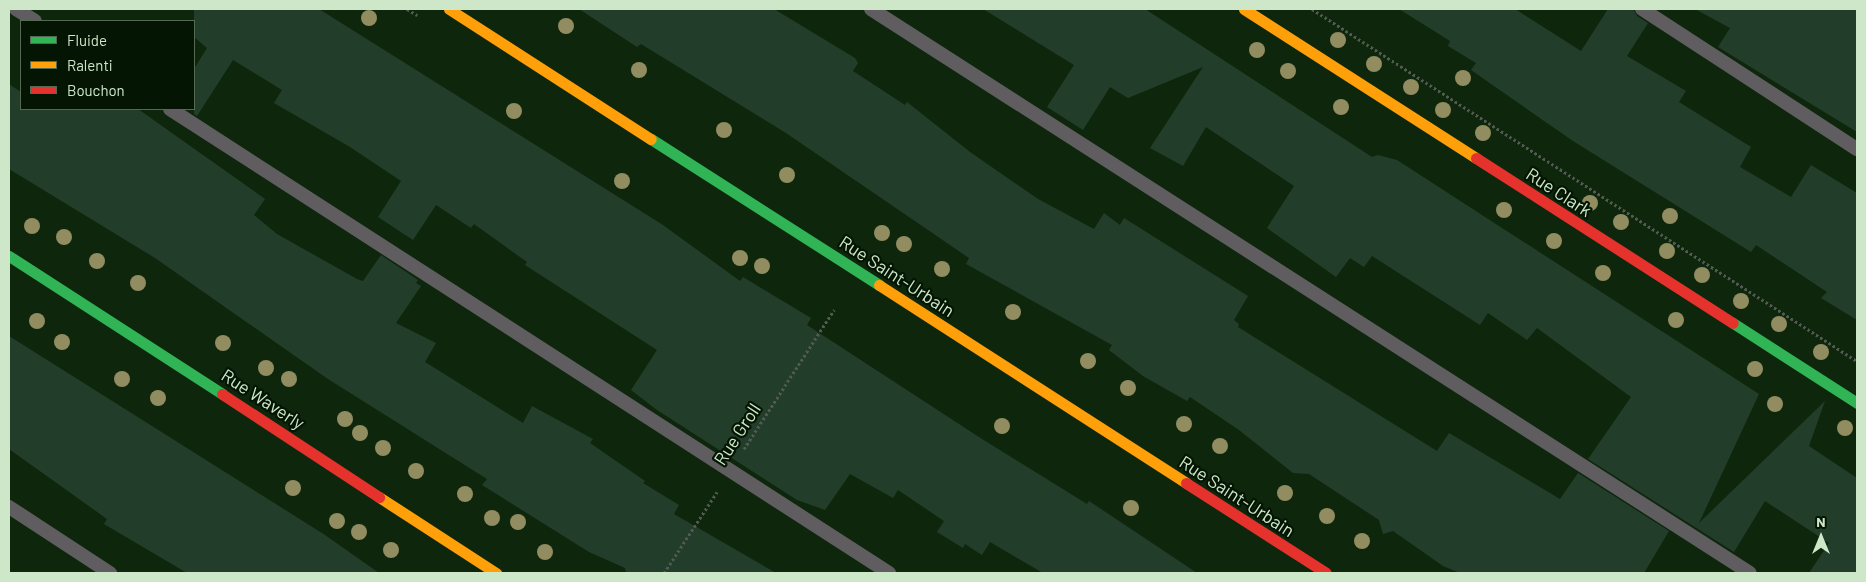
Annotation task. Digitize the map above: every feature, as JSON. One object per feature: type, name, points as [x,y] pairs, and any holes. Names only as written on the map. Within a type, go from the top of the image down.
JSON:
[{"type":"street","name":"Rue Saint-Urbain","points":[[449,9],[1326,573]]},
{"type":"street","name":"Rue Clark","points":[[1244,9],[1857,403]]},
{"type":"street","name":"Rue Waverly","points":[[9,256],[496,573]]},
{"type":"lane","points":[[16,9],[33,20]]},
{"type":"lane","points":[[871,9],[1750,573]]},
{"type":"lane","points":[[1642,9],[1857,149]]},
{"type":"lane","points":[[172,110],[889,573]]},
{"type":"lane","points":[[9,507],[110,573]]},
{"type":"path","name":"Rue Clark","points":[[1312,9],[1857,360]]},
{"type":"path","name":"Rue Groll","points":[[664,573],[834,310]]},
{"type":"building","points":[[194,9],[319,9],[663,225],[740,281],[743,277],[811,318],[807,325],[982,439],[1087,504],[1089,501],[1197,573],[1043,573],[990,542],[982,555],[965,544],[963,548],[937,532],[944,521],[898,490],[893,498],[850,474],[825,510],[797,500],[657,410],[631,390],[657,350],[525,265],[527,262],[474,224],[471,228],[436,205],[413,240],[378,217],[401,181],[350,147],[274,103],[282,90],[233,60],[197,116],[194,114],[195,67],[207,48],[195,38]]},
{"type":"building","points":[[579,9],[774,9],[855,58],[858,63],[853,71],[905,105],[907,102],[970,152],[1038,199],[1094,229],[1104,213],[1120,225],[1124,218],[1248,296],[1234,320],[1239,324],[1238,327],[1437,451],[1449,433],[1560,499],[1578,473],[1669,531],[1644,573],[1460,573],[1443,566],[1393,531],[1383,534],[1379,520],[1309,474],[1293,473],[1239,430],[1190,397],[1187,401],[1143,376],[1109,350],[1112,345],[966,264],[969,258],[786,133],[641,44],[637,47]]},
{"type":"building","points":[[983,9],[1145,9],[1372,157],[1378,155],[1397,160],[1759,394],[1699,523],[1825,401],[1809,446],[1857,478],[1857,573],[1809,573],[1829,543],[1765,501],[1734,552],[1588,459],[1631,397],[1537,328],[1527,340],[1488,313],[1480,325],[1372,256],[1364,267],[1350,258],[1336,277],[1267,228],[1294,186],[1206,127],[1183,166],[1150,148],[1203,67],[1128,98],[1110,87],[1083,130],[1047,107],[1074,65]]},
{"type":"building","points":[[1399,9],[1515,9],[1581,51],[1608,9],[1633,9],[1637,16],[1648,23],[1627,56],[1686,91],[1679,102],[1751,147],[1740,167],[1791,197],[1811,165],[1857,193],[1857,320],[1821,298],[1827,292],[1756,245],[1751,252],[1573,141],[1471,70],[1476,63],[1448,46],[1450,41]]},
{"type":"building","points":[[1695,9],[1857,9],[1857,132],[1718,47],[1730,28]]},
{"type":"building","points":[[9,84],[20,91],[20,110],[139,110],[265,199],[254,215],[277,234],[363,281],[381,255],[418,280],[416,283],[421,286],[396,323],[436,343],[425,362],[523,423],[532,406],[593,439],[590,443],[645,481],[643,483],[679,505],[674,514],[776,573],[626,573],[625,568],[589,552],[482,485],[487,479],[328,379],[155,258],[9,169]]},
{"type":"building","points":[[9,336],[325,535],[379,573],[187,573],[104,524],[107,519],[9,449]]},
{"type":"traffic: fast","points":[[651,139],[879,285]]},
{"type":"traffic: fast","points":[[9,256],[222,394]]},
{"type":"traffic: fast","points":[[1733,323],[1857,403]]},
{"type":"traffic: slow","points":[[449,9],[651,139]]},
{"type":"traffic: slow","points":[[1244,9],[1476,158]]},
{"type":"traffic: slow","points":[[879,285],[1186,483]]},
{"type":"traffic: slow","points":[[379,497],[496,573]]},
{"type":"traffic: jam","points":[[1476,158],[1733,323]]},
{"type":"traffic: jam","points":[[222,394],[379,497]]},
{"type":"traffic: jam","points":[[1186,483],[1326,573]]}]
